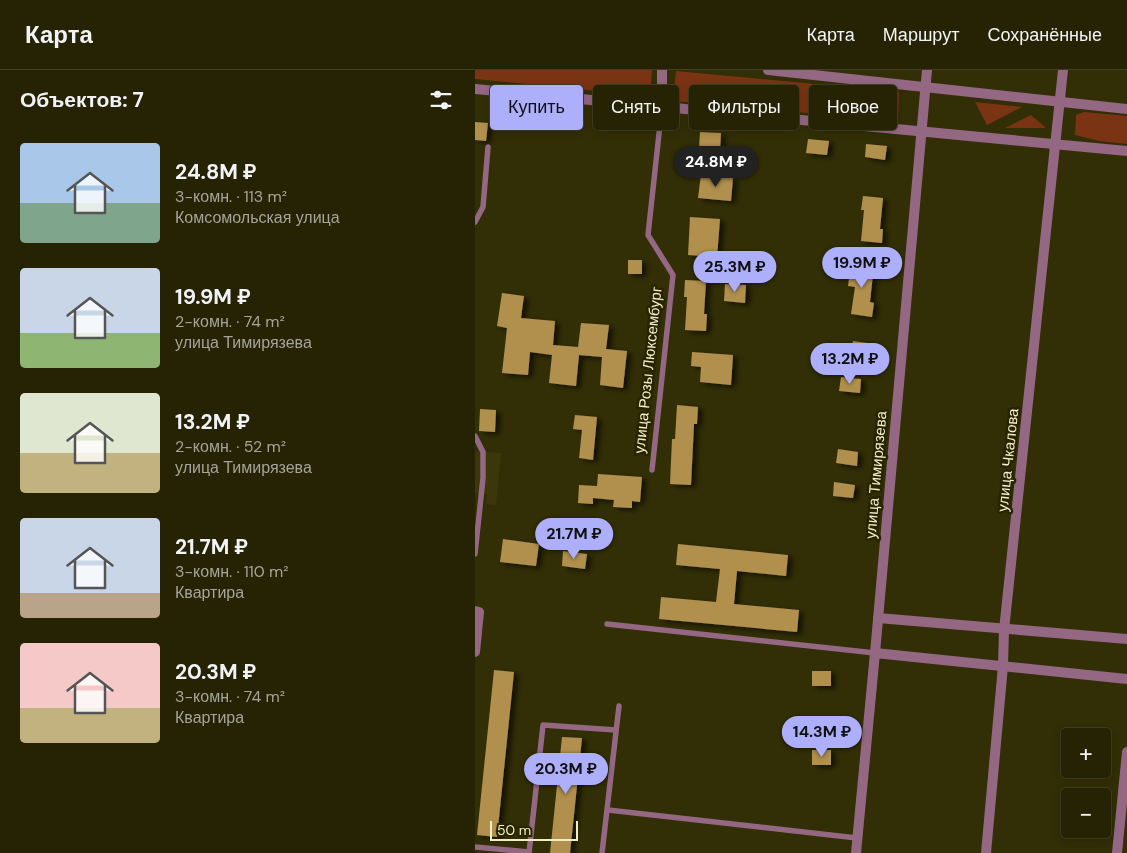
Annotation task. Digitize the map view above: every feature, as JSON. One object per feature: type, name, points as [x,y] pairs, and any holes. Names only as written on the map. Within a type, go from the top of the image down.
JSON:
[{"type":"street","name":"улица Розы Люксембург","points":[[663,70],[663,85]]},
{"type":"street","points":[[768,70],[1127,109]]},
{"type":"street","name":"улица Тимирязева","points":[[855,853],[875,653],[927,70]]},
{"type":"street","name":"улица Чкалова","points":[[986,853],[1003,666],[1004,630],[1057,144],[1063,70]]},
{"type":"street","points":[[475,89],[593,100]]},
{"type":"street","points":[[679,108],[1127,151]]},
{"type":"street","points":[[475,611],[479,612],[475,652]]},
{"type":"street","points":[[878,618],[1127,639]]},
{"type":"street","points":[[875,653],[1127,679]]},
{"type":"street","points":[[1117,853],[1127,752]]},
{"type":"lane","name":"улица Розы Люксембург","points":[[652,470],[673,275],[647,235],[659,130]]},
{"type":"lane","points":[[475,222],[483,207],[488,147]]},
{"type":"lane","points":[[475,436],[483,452],[483,478],[475,554]]},
{"type":"lane","points":[[607,624],[875,653]]},
{"type":"lane","points":[[602,853],[619,706]]},
{"type":"lane","points":[[475,847],[529,853],[543,725],[616,730]]},
{"type":"lane","points":[[608,810],[857,838]]},
{"type":"shaded area","points":[[475,70],[652,70],[651,85],[593,85],[593,90],[583,89],[583,85],[537,85],[475,79]]},
{"type":"shaded area","points":[[676,71],[825,85],[809,85],[809,113],[799,112],[799,85],[689,85],[689,102],[679,102],[679,85],[675,85]]},
{"type":"shaded area","points":[[897,92],[899,92],[897,121]]},
{"type":"shaded area","points":[[975,102],[1022,107],[987,125]]},
{"type":"shaded area","points":[[1084,112],[1127,116],[1127,144],[1099,141],[1075,135],[1076,115]]},
{"type":"shaded area","points":[[1031,115],[1046,128],[1005,128]]},
{"type":"shaded area","points":[[475,451],[501,453],[496,505],[486,504],[487,494],[475,493]]},
{"type":"building","points":[[475,122],[488,123],[486,141],[475,140]]},
{"type":"building","points":[[700,132],[721,133],[720,151],[699,149]]},
{"type":"building","points":[[808,139],[829,141],[827,155],[806,153]]},
{"type":"building","points":[[866,144],[887,146],[885,160],[865,157]]},
{"type":"building","points":[[701,174],[733,178],[731,201],[698,198]]},
{"type":"building","points":[[863,196],[883,198],[880,229],[883,229],[882,243],[861,241],[864,210],[861,210]]},
{"type":"building","points":[[690,217],[720,219],[717,257],[688,255]]},
{"type":"building","points":[[628,260],[642,260],[642,274],[628,274]]},
{"type":"building","points":[[851,263],[874,265],[870,302],[874,303],[872,317],[851,314],[855,287],[848,286]]},
{"type":"building","points":[[685,280],[706,281],[704,314],[707,314],[706,331],[685,330],[687,297],[684,297]]},
{"type":"building","points":[[725,284],[746,285],[745,303],[724,301]]},
{"type":"building","points":[[502,293],[524,296],[521,318],[555,321],[553,345],[578,347],[581,323],[609,325],[606,349],[627,351],[623,388],[600,385],[602,357],[579,355],[576,386],[549,383],[552,355],[530,352],[528,375],[502,373],[507,328],[497,326]]},
{"type":"building","points":[[853,341],[874,344],[872,358],[851,355]]},
{"type":"building","points":[[692,352],[733,355],[731,385],[700,382],[701,367],[691,366]]},
{"type":"building","points":[[841,377],[861,379],[860,393],[839,391]]},
{"type":"building","points":[[677,405],[698,407],[697,424],[694,424],[691,485],[670,484],[672,439],[675,439]]},
{"type":"building","points":[[480,409],[496,410],[495,432],[479,431]]},
{"type":"building","points":[[575,415],[597,417],[593,460],[579,458],[582,430],[573,429]]},
{"type":"building","points":[[838,449],[858,452],[857,466],[836,463]]},
{"type":"building","points":[[598,474],[642,477],[640,502],[632,501],[632,508],[613,507],[614,500],[593,498],[593,504],[578,503],[579,485],[597,486]]},
{"type":"building","points":[[834,482],[855,485],[853,498],[833,496]]},
{"type":"building","points":[[503,539],[539,544],[536,566],[500,562]]},
{"type":"building","points":[[678,544],[788,555],[786,576],[737,571],[734,604],[799,610],[797,632],[659,619],[661,597],[716,602],[720,569],[676,565]]},
{"type":"building","points":[[563,551],[587,554],[585,569],[562,566]]},
{"type":"building","points":[[494,670],[514,672],[497,837],[477,835]]},
{"type":"building","points":[[812,671],[831,671],[831,686],[812,686]]},
{"type":"building","points":[[562,737],[582,738],[570,853],[550,853]]},
{"type":"building","points":[[812,750],[831,750],[831,765],[812,765]]}]
